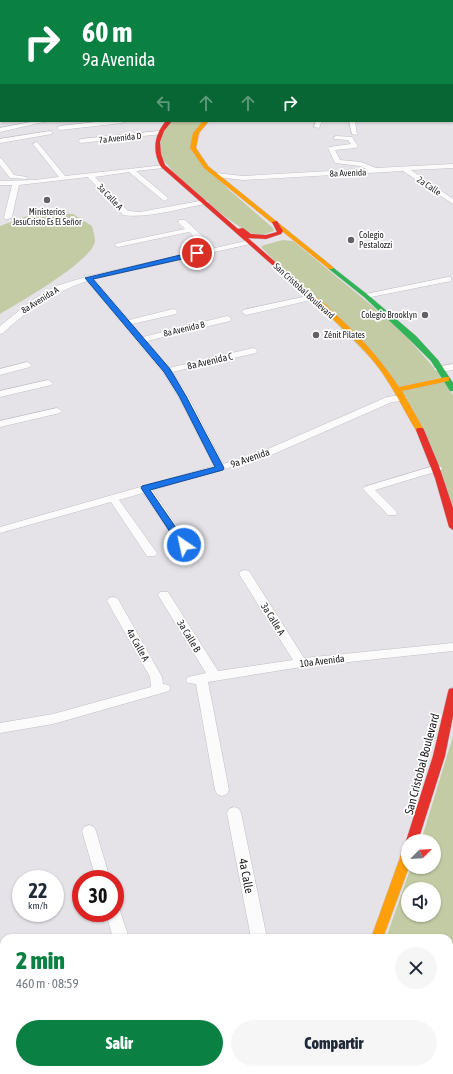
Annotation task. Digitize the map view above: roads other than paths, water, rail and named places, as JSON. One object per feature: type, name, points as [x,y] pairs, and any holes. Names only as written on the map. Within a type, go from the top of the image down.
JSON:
[{"type":"main road","points":[[159,133],[168,122]]},
{"type":"main road","points":[[205,122],[196,133],[194,148],[206,167],[366,296],[413,338],[434,360],[453,389]]},
{"type":"main road","name":"San Cristobal Boulevard","points":[[159,133],[156,148],[160,161],[164,166],[363,344],[400,394],[424,438],[437,468],[453,527]]},
{"type":"main road","points":[[216,211],[226,216],[250,236],[266,237],[279,233],[280,231],[275,222]]},
{"type":"main road","points":[[253,245],[281,238],[296,240]]},
{"type":"main road","points":[[400,394],[446,379]]},
{"type":"main road","name":"San Cristobal Boulevard","points":[[414,834],[439,756],[449,732],[453,692]]},
{"type":"main road","points":[[378,934],[401,871]]},
{"type":"street","points":[[0,130],[40,122]]},
{"type":"street","points":[[60,128],[113,122]]},
{"type":"street","points":[[352,122],[355,134]]},
{"type":"street","points":[[0,125],[15,126]]},
{"type":"street","points":[[0,141],[50,133]]},
{"type":"street","name":"7a Avenida D","points":[[81,141],[159,133]]},
{"type":"street","points":[[336,138],[350,138],[355,146],[331,148],[337,162],[361,164],[376,172]]},
{"type":"street","points":[[36,144],[61,175]]},
{"type":"street","points":[[0,160],[10,175],[16,180]]},
{"type":"street","points":[[0,182],[61,175],[90,175],[164,166]]},
{"type":"street","name":"8a Avenida","points":[[216,175],[243,178],[376,172],[453,166]]},
{"type":"street","points":[[130,170],[164,199]]},
{"type":"street","name":"2a Calle","points":[[406,170],[453,202]]},
{"type":"street","name":"3a Calle A","points":[[90,175],[126,213],[132,215],[205,202]]},
{"type":"street","name":"8a Avenida","points":[[230,186],[243,178]]},
{"type":"street","points":[[8,217],[16,180]]},
{"type":"street","points":[[182,222],[213,250]]},
{"type":"street","points":[[118,245],[190,230]]},
{"type":"street","name":"8a Avenida A","points":[[0,331],[15,317],[47,294],[62,287],[89,278],[213,250],[253,245]]},
{"type":"street","points":[[89,278],[167,371],[183,396],[220,468]]},
{"type":"street","points":[[366,296],[448,279]]},
{"type":"street","points":[[246,312],[312,297]]},
{"type":"street","points":[[126,323],[173,312]]},
{"type":"street","name":"8a Avenida B","points":[[140,340],[227,319]]},
{"type":"street","name":"8a Avenida C","points":[[167,371],[253,351]]},
{"type":"street","points":[[0,372],[27,365]]},
{"type":"street","points":[[439,369],[453,367]]},
{"type":"street","points":[[0,394],[48,383]]},
{"type":"street","name":"9a Avenida","points":[[0,530],[265,454],[400,394]]},
{"type":"street","points":[[0,424],[57,411]]},
{"type":"street","points":[[392,514],[368,488],[437,468]]},
{"type":"street","points":[[145,488],[184,545]]},
{"type":"street","points":[[113,498],[151,553]]},
{"type":"street","name":"3a Calle A","points":[[245,574],[301,663]]},
{"type":"street","name":"3a Calle B","points":[[164,595],[214,676]]},
{"type":"street","name":"4a Calle A","points":[[0,728],[53,719],[161,689],[156,677],[113,601]]},
{"type":"street","name":"10a Avenida","points":[[222,790],[196,680],[301,663],[453,647]]},
{"type":"street","name":"4a Calle","points":[[234,813],[258,934]]},
{"type":"street","points":[[89,831],[100,870]]},
{"type":"street","points":[[117,922],[120,934]]},
{"type":"place","name":"Ministerios JesuCristo Es El Señor","points":[[47,200]]},
{"type":"place","name":"Colegio Pestalozzi","points":[[351,240]]},
{"type":"place","name":"Colegio Brooklyn","points":[[425,315]]},
{"type":"place","name":"Zénit Pilates","points":[[316,335]]}]
